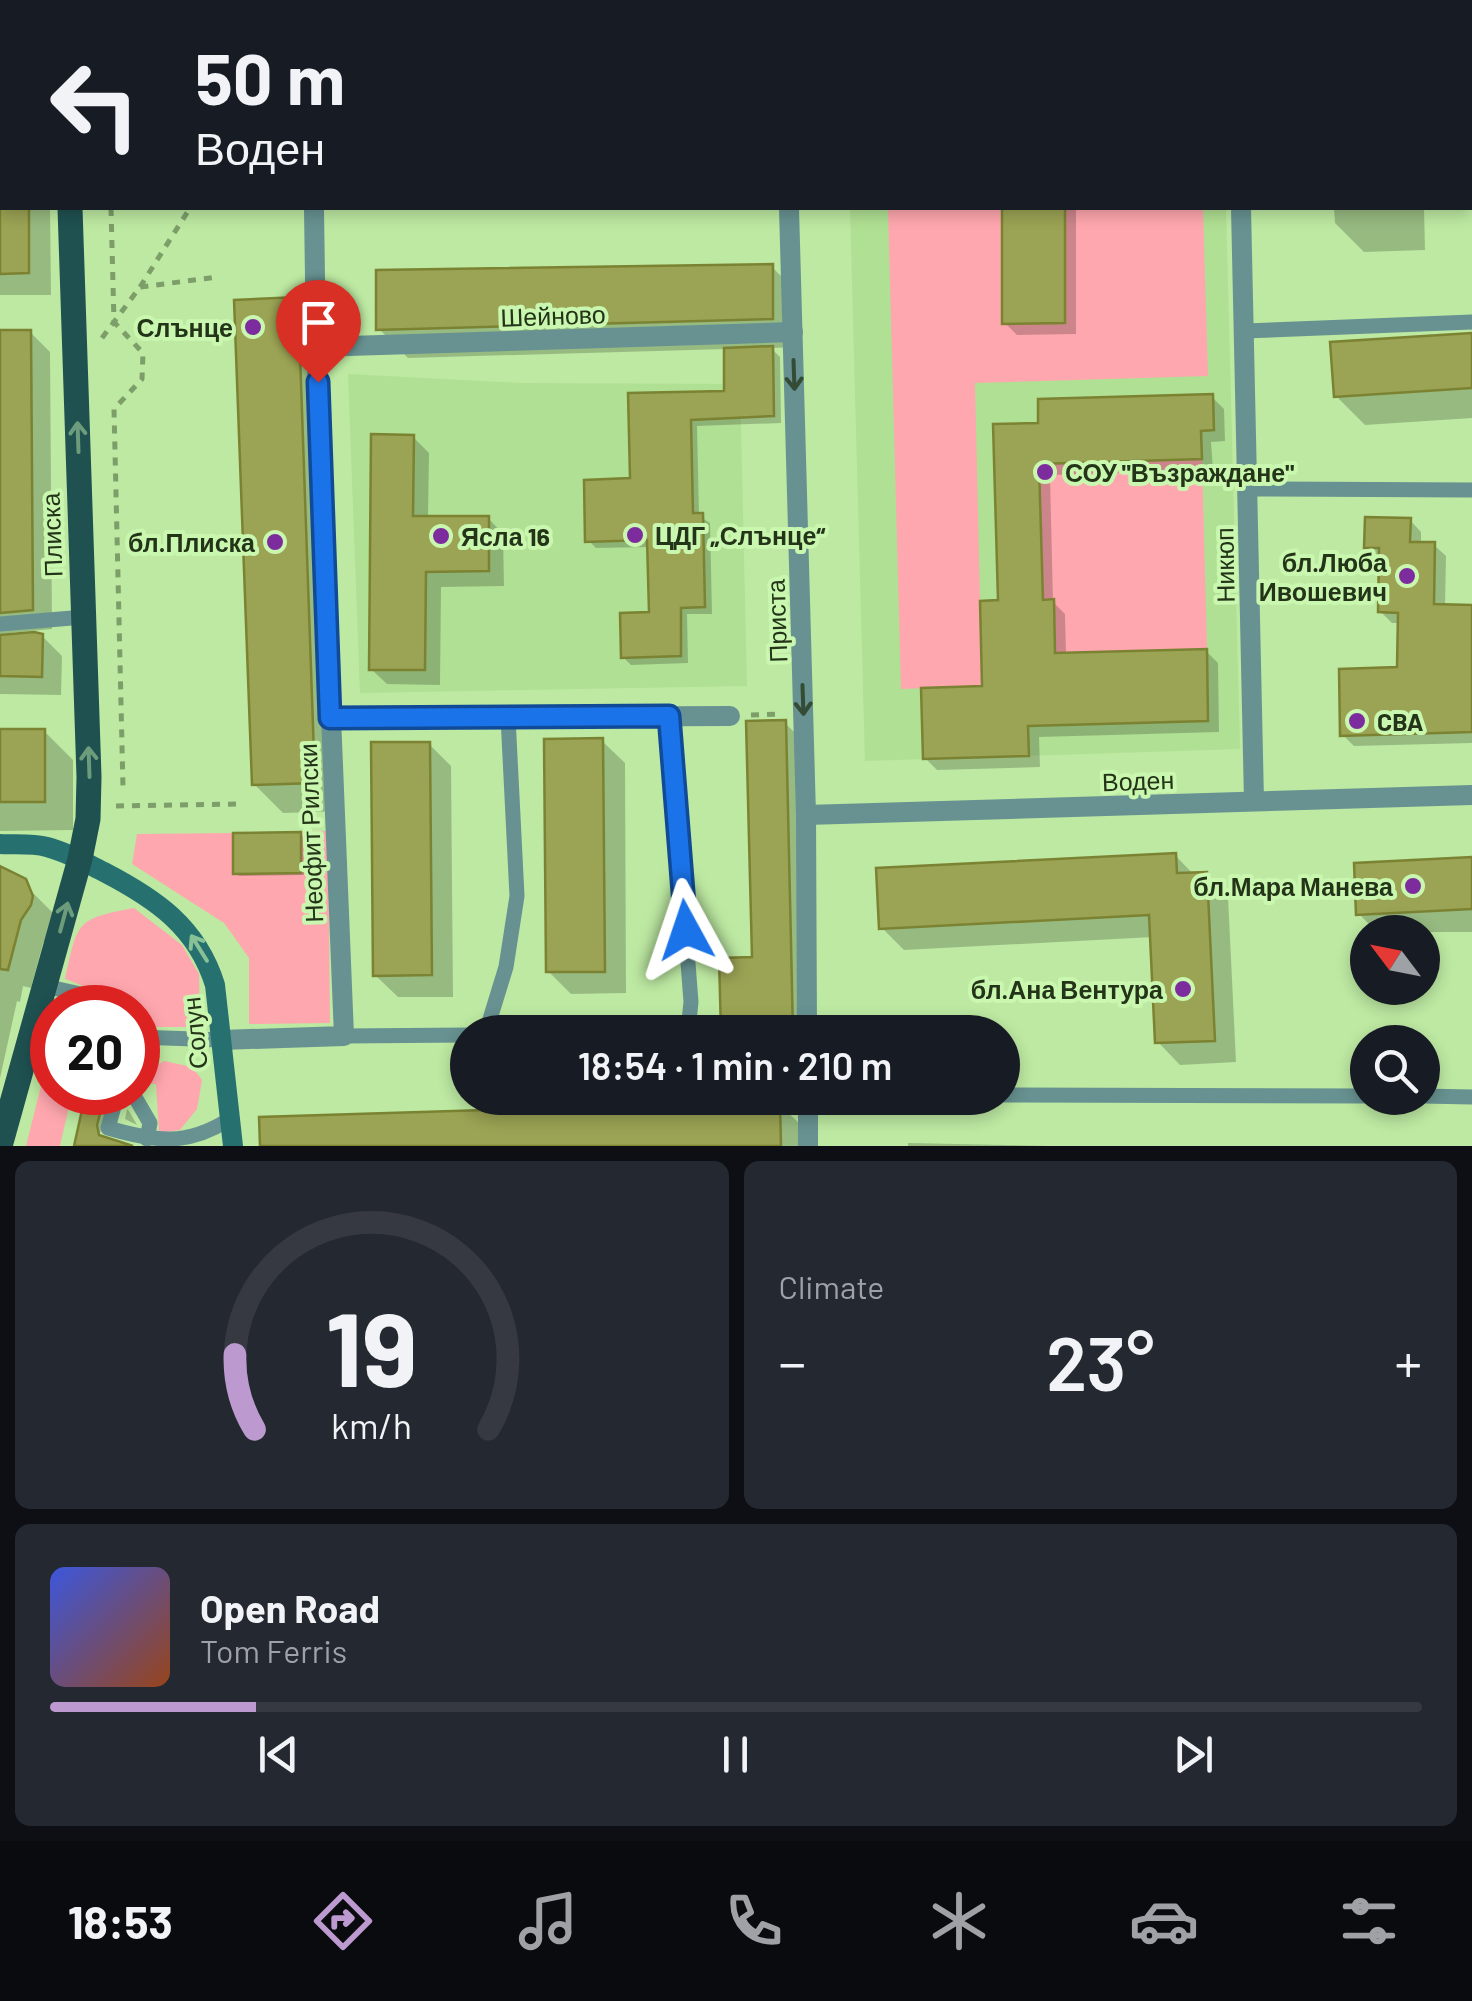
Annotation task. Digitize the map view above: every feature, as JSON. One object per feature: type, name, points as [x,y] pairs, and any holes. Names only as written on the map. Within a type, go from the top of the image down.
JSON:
[{"type":"main road","name":"Плиска","points":[[45,985],[80,859],[88,806],[70,210]]},
{"type":"main road","name":"Плиска","points":[[0,1146],[30,1039]]},
{"type":"street","name":"Неофит Рилски","points":[[314,210],[344,1036]]},
{"type":"street","name":"Приста","points":[[789,210],[806,815],[807,1015]]},
{"type":"street","name":"Никюп","points":[[1242,210],[1254,801]]},
{"type":"street","name":"Шейново","points":[[316,347],[792,332]]},
{"type":"street","points":[[330,718],[730,716]]},
{"type":"street","name":"Воден","points":[[806,815],[1472,796]]},
{"type":"street","points":[[0,844],[46,846],[80,859]]},
{"type":"street","name":"Солун","points":[[80,859],[140,890],[175,917],[208,960],[215,985],[233,1146]]},
{"type":"street","points":[[221,1040],[344,1036]]},
{"type":"street","points":[[808,1115],[808,1146]]},
{"type":"lane","points":[[1244,331],[1472,322]]},
{"type":"lane","points":[[1248,489],[1472,490]]},
{"type":"lane","points":[[0,624],[84,618]]},
{"type":"lane","points":[[669,716],[690,1015]]},
{"type":"lane","points":[[491,1015],[506,967],[518,896],[508,717]]},
{"type":"lane","points":[[344,1036],[450,1035]]},
{"type":"lane","points":[[160,1038],[221,1040]]},
{"type":"lane","points":[[1020,1095],[1350,1096]]},
{"type":"lane","points":[[1440,1096],[1472,1096]]},
{"type":"lane","points":[[112,1115],[108,1128],[164,1144],[194,1142],[212,1134],[228,1120]]},
{"type":"lane","points":[[145,1115],[150,1123],[147,1139]]},
{"type":"path","points":[[111,210],[114,322],[143,352],[142,379],[114,409],[124,788]]},
{"type":"path","points":[[76,372],[140,287],[189,210]]},
{"type":"path","points":[[140,287],[218,277]]},
{"type":"path","points":[[730,716],[803,713]]},
{"type":"path","points":[[88,806],[237,804]]},
{"type":"shaded area","name":"СОУ \"Възраждане\"","points":[[850,210],[1226,210],[1240,749],[865,761]]},
{"type":"shaded area","points":[[888,210],[1002,210],[1003,324],[1065,323],[1065,210],[1203,210],[1208,376],[975,383],[982,686],[901,689]]},
{"type":"shaded area","points":[[348,374],[521,383],[740,384],[747,686],[360,693]]},
{"type":"shaded area","points":[[1202,459],[1207,649],[1055,653],[1054,600],[1043,600],[1039,464]]},
{"type":"shaded area","points":[[328,831],[330,1023],[249,1024],[249,958],[224,923],[132,864],[137,834],[233,833],[233,874],[301,873],[301,832]]},
{"type":"shaded area","points":[[134,908],[182,945],[199,974],[200,1027],[160,1027],[160,985],[80,985],[65,979],[77,934],[82,926],[100,916]]},
{"type":"shaded area","points":[[160,1064],[192,1067],[202,1080],[197,1109],[180,1130],[159,1133],[158,1115]]},
{"type":"shaded area","points":[[34,1115],[67,1115],[60,1146],[26,1146]]},
{"type":"building","points":[[0,210],[29,210],[29,273],[0,274]]},
{"type":"building","points":[[1002,210],[1065,210],[1065,323],[1002,324]]},
{"type":"building","points":[[773,264],[773,319],[376,330],[376,270]]},
{"type":"building","name":"бл.Плиска","points":[[298,297],[315,783],[252,785],[234,300]]},
{"type":"building","points":[[0,330],[31,330],[33,610],[0,613]]},
{"type":"building","points":[[1472,333],[1472,388],[1334,397],[1330,342]]},
{"type":"building","points":[[773,346],[774,416],[691,420],[693,513],[703,513],[705,607],[681,608],[681,656],[621,658],[620,613],[649,612],[647,540],[585,542],[584,480],[630,478],[628,393],[724,391],[724,348]]},
{"type":"building","name":"СОУ \"Възраждане\"","points":[[1213,394],[1214,430],[1201,431],[1202,459],[1039,464],[1043,600],[1054,599],[1055,653],[1207,649],[1208,721],[1028,726],[1029,756],[923,759],[921,688],[982,686],[980,601],[998,600],[993,424],[1038,423],[1038,399]]},
{"type":"building","points":[[371,434],[414,435],[413,516],[489,516],[489,571],[426,572],[425,670],[369,670]]},
{"type":"building","points":[[1365,517],[1411,518],[1410,542],[1435,542],[1434,604],[1472,605],[1472,732],[1340,736],[1339,669],[1397,667],[1398,613],[1378,612],[1379,548],[1364,548]]},
{"type":"building","points":[[43,634],[42,677],[0,676],[0,635]]},
{"type":"building","points":[[786,720],[793,1015],[721,1015],[719,958],[752,957],[746,721]]},
{"type":"building","points":[[0,729],[45,729],[45,802],[0,802]]},
{"type":"building","points":[[603,738],[605,972],[546,972],[544,739]]},
{"type":"building","points":[[371,742],[430,742],[432,975],[373,976]]},
{"type":"building","points":[[301,832],[301,873],[233,874],[233,833]]},
{"type":"building","name":"бл.Ана Вентура","points":[[1176,853],[1177,873],[1207,872],[1215,1041],[1155,1043],[1149,915],[879,929],[876,868]]},
{"type":"building","name":"бл.Мара Манева","points":[[1472,857],[1472,909],[1356,915],[1354,863]]},
{"type":"building","points":[[0,866],[26,879],[33,896],[21,920],[8,970],[0,969]]},
{"type":"building","points":[[450,1111],[450,1115],[780,1115],[781,1146],[260,1146],[259,1117]]},
{"type":"building","points":[[81,1115],[100,1115],[99,1135],[133,1146],[74,1146]]},
{"type":"place","name":"Слънце","points":[[253,327]]},
{"type":"place","name":"СОУ \"Възраждане\"","points":[[1045,472]]},
{"type":"place","name":"ЦДГ „Слънце“","points":[[635,535]]},
{"type":"place","name":"Ясла 16","points":[[441,536]]},
{"type":"place","name":"бл.Плиска","points":[[275,542]]},
{"type":"place","name":"бл.Люба Ивошевич","points":[[1407,576]]},
{"type":"place","name":"CBA","points":[[1357,721]]},
{"type":"place","name":"бл.Мара Манева","points":[[1413,886]]},
{"type":"place","name":"бл.Ана Вентура","points":[[1183,989]]},
{"type":"route","points":[[318,382],[330,718],[669,716],[686,930]]}]
